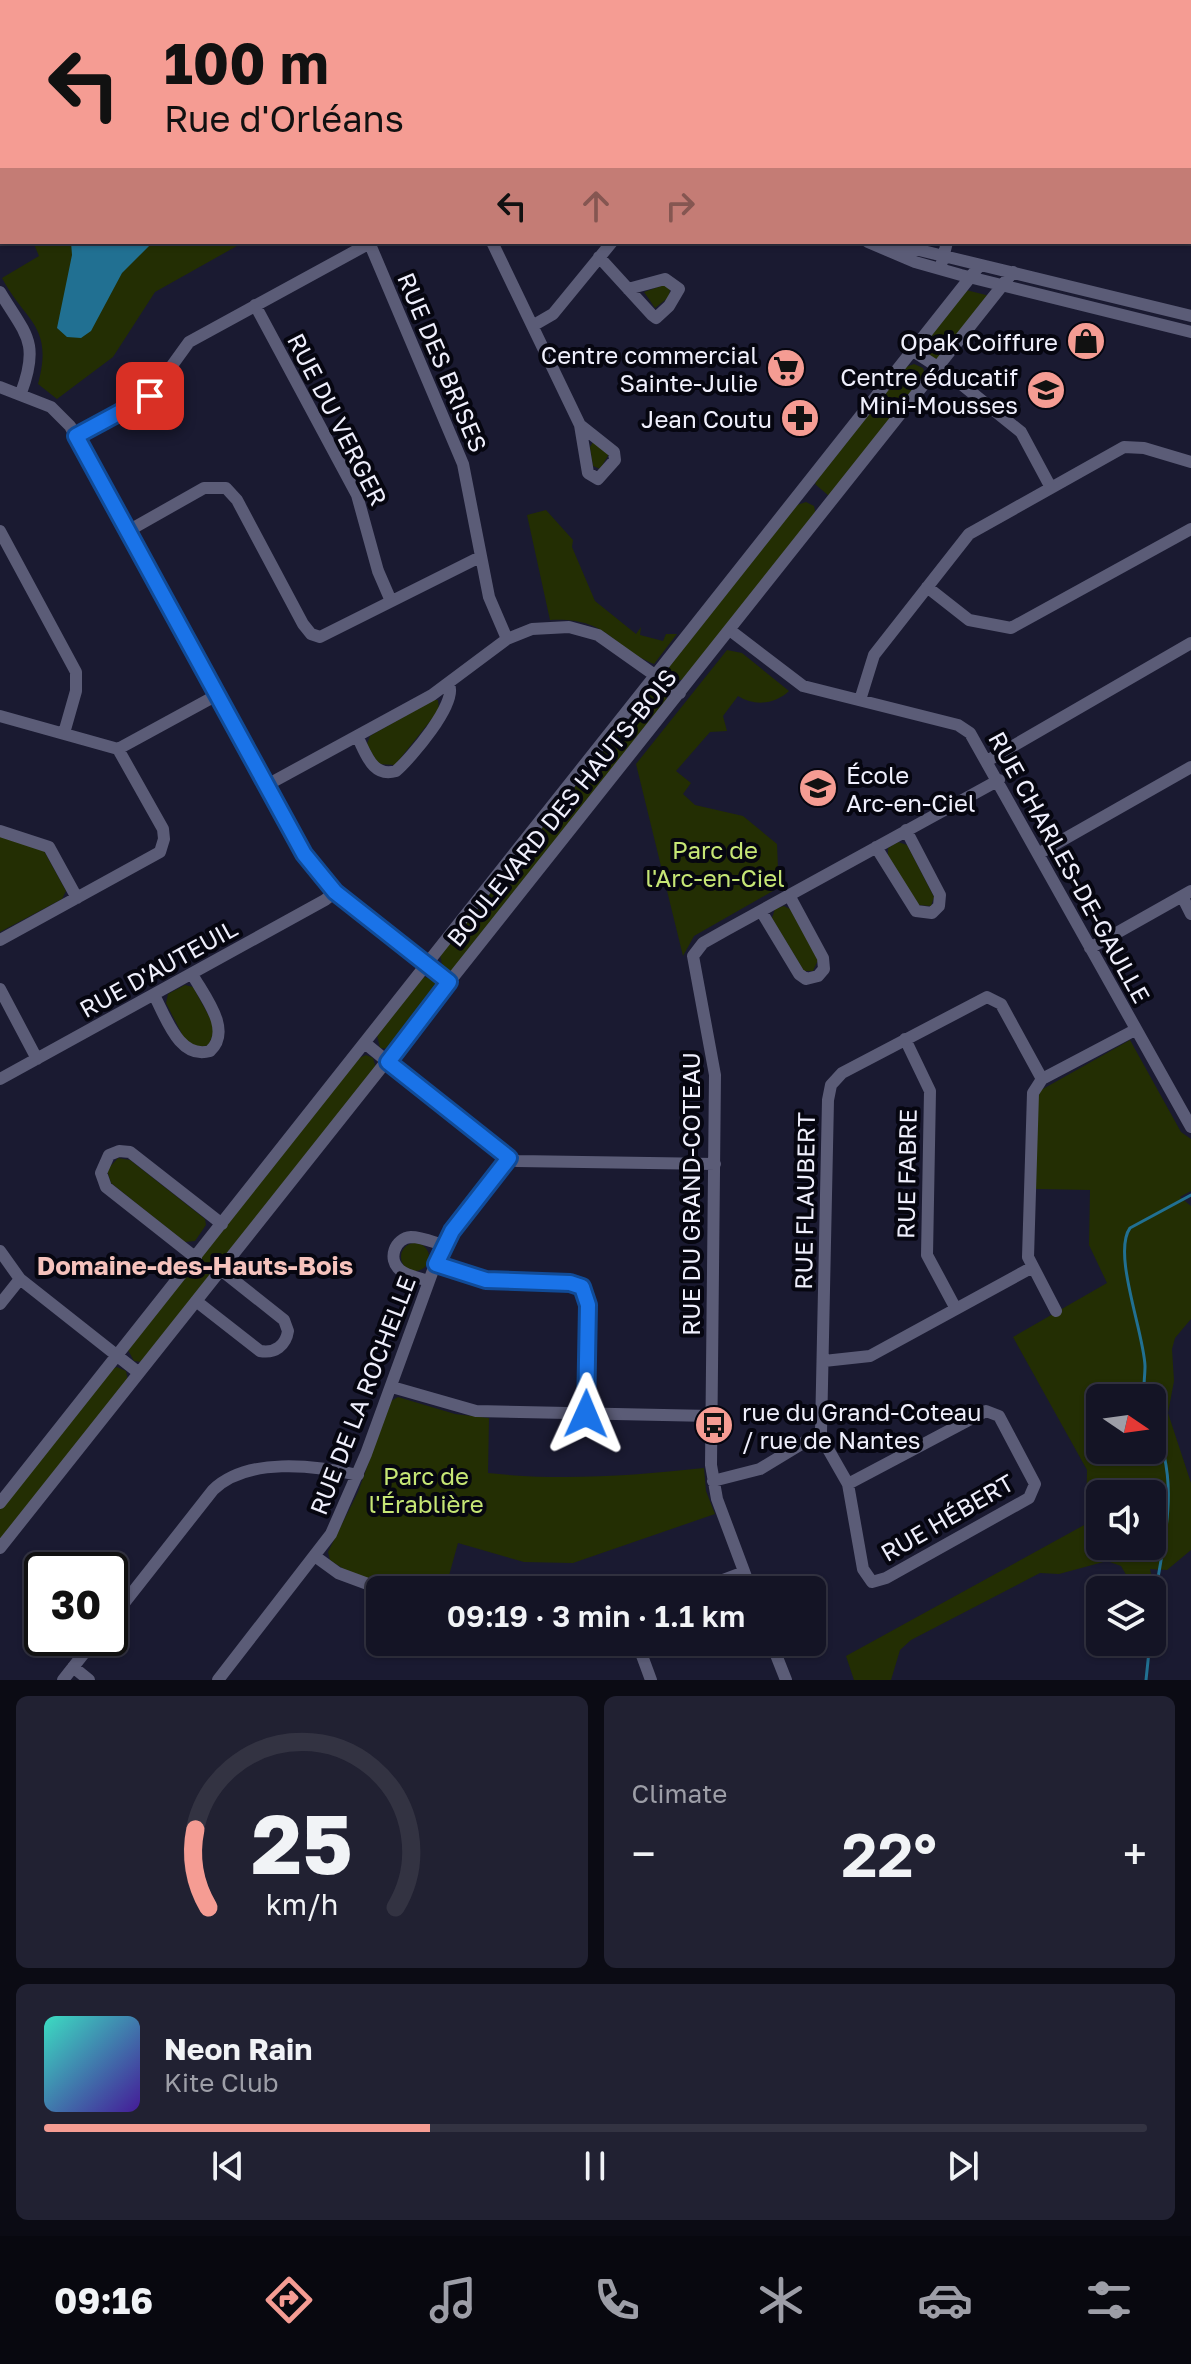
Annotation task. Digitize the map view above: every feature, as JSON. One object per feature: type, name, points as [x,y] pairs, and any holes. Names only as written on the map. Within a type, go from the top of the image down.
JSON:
[{"type":"street","points":[[76,436],[144,400],[189,342],[368,244]]},
{"type":"street","name":"RUE DES BRISES","points":[[370,244],[463,464],[491,604],[507,639]]},
{"type":"street","points":[[493,244],[580,425]]},
{"type":"street","points":[[537,332],[610,244]]},
{"type":"street","points":[[874,244],[942,263],[970,277],[1191,332]]},
{"type":"street","points":[[942,263],[947,244]]},
{"type":"street","points":[[599,257],[628,289]]},
{"type":"street","points":[[942,263],[980,265],[1013,272],[1191,316]]},
{"type":"street","name":"BOULEVARD DES HAUTS-BOIS","points":[[0,1503],[980,265]]},
{"type":"street","name":"BOULEVARD DES HAUTS-BOIS","points":[[0,1548],[1013,272]]},
{"type":"street","points":[[0,292],[32,348],[32,362],[21,393]]},
{"type":"street","name":"RUE DU VERGER","points":[[255,305],[359,500],[377,567],[391,601]]},
{"type":"street","points":[[913,351],[1021,432],[1050,486]]},
{"type":"street","points":[[0,387],[21,393],[54,410],[76,436],[304,854],[335,892],[449,982]]},
{"type":"street","points":[[860,700],[874,655],[974,529],[1124,447],[1144,448],[1191,462]]},
{"type":"street","points":[[128,531],[204,488],[223,486],[235,498],[303,624],[313,635],[326,637],[480,557]]},
{"type":"street","points":[[805,489],[827,507]]},
{"type":"street","points":[[927,587],[969,620],[1011,628],[1191,529]]},
{"type":"street","points":[[0,531],[76,672],[76,691],[64,733]]},
{"type":"street","points":[[267,785],[449,685],[507,639],[539,627],[579,628],[608,640],[680,693]]},
{"type":"street","name":"RUE CHARLES-DE-GAULLE","points":[[731,631],[800,684],[962,727],[999,780],[1191,1127]]},
{"type":"street","points":[[987,761],[1191,643]]},
{"type":"street","points":[[357,736],[375,768],[386,773],[396,771],[446,708],[452,695],[449,685]]},
{"type":"street","points":[[118,749],[217,695]]},
{"type":"street","points":[[0,716],[118,749],[163,829],[163,845],[155,856],[0,940]]},
{"type":"street","points":[[1038,854],[1191,767]]},
{"type":"street","name":"RUE DU GRAND-COTEAU","points":[[746,1576],[713,1481],[714,1060],[693,956],[703,943],[999,780]]},
{"type":"street","points":[[876,847],[916,911],[932,913],[939,906],[940,895],[906,830]]},
{"type":"street","points":[[0,831],[49,847],[77,898]]},
{"type":"street","name":"RUE D'AUTEUIL","points":[[0,1079],[335,892]]},
{"type":"street","points":[[1090,948],[1186,894],[1191,914]]},
{"type":"street","points":[[761,911],[797,972],[806,979],[815,978],[824,969],[824,962],[789,895]]},
{"type":"street","points":[[154,995],[183,1047],[196,1053],[210,1051],[219,1039],[220,1027],[192,974]]},
{"type":"street","points":[[0,989],[37,1059]]},
{"type":"street","name":"RUE FLAUBERT","points":[[820,1435],[829,1090],[842,1073],[978,998],[991,998],[1004,1008],[1042,1079]]},
{"type":"street","points":[[1056,1311],[1031,1268],[1031,1104],[1042,1079],[1135,1030]]},
{"type":"street","name":"RUE FABRE","points":[[905,1039],[929,1087],[927,1255],[956,1309]]},
{"type":"street","points":[[366,1044],[509,1158],[538,1162],[715,1164]]},
{"type":"street","points":[[196,1258],[106,1187],[101,1173],[106,1158],[116,1151],[130,1152],[222,1224]]},
{"type":"street","name":"RUE DE LA ROCHELLE","points":[[218,1680],[316,1557],[335,1527],[392,1387],[443,1245],[509,1158]]},
{"type":"street","points":[[429,1281],[400,1270],[393,1260],[394,1249],[399,1242],[410,1237],[443,1245]]},
{"type":"street","points":[[0,1251],[20,1279],[139,1373]]},
{"type":"street","points":[[436,1264],[486,1280],[570,1283],[582,1287],[588,1305],[586,1414]]},
{"type":"street","points":[[824,1361],[870,1356],[1031,1268]]},
{"type":"street","points":[[196,1301],[260,1351],[272,1351],[283,1344],[288,1331],[284,1320],[221,1270]]},
{"type":"street","points":[[0,1304],[20,1279]]},
{"type":"street","points":[[392,1387],[467,1410],[711,1416]]},
{"type":"street","name":"RUE HÉBERT","points":[[820,1435],[848,1484],[863,1569],[868,1580],[875,1582],[1029,1498],[1035,1484],[999,1416],[986,1411],[848,1484]]},
{"type":"street","points":[[713,1481],[753,1472],[820,1435]]},
{"type":"street","points":[[128,1598],[213,1490],[230,1476],[255,1470],[314,1468],[358,1475]]},
{"type":"street","points":[[316,1557],[338,1573],[366,1583]]},
{"type":"street","points":[[733,1576],[744,1572]]},
{"type":"street","points":[[63,1680],[82,1656]]},
{"type":"street","points":[[642,1656],[651,1680]]},
{"type":"street","points":[[777,1656],[786,1680]]},
{"type":"street","points":[[73,1667],[89,1680]]},
{"type":"green space","points":[[34,244],[240,244],[155,292],[113,357],[57,399],[38,384],[42,364],[40,336],[2,278],[39,256]]},
{"type":"green space","points":[[664,285],[670,288],[669,297],[655,308],[644,292]]},
{"type":"green space","points":[[966,290],[990,296],[937,359],[932,358],[925,352],[926,343]]},
{"type":"green space","points":[[914,364],[923,368],[925,375],[829,496],[815,484],[817,480],[906,367]]},
{"type":"green space","points":[[593,442],[609,454],[600,469],[593,466],[590,447]]},
{"type":"green space","points":[[806,502],[814,506],[816,515],[684,680],[671,680],[669,667],[797,505]]},
{"type":"green space","points":[[546,510],[573,540],[572,547],[595,601],[636,634],[641,627],[640,635],[663,641],[666,634],[677,634],[654,664],[597,628],[570,620],[550,620],[527,515]]},
{"type":"green space","name":"Parc de l'Arc-en-Ciel","points":[[727,650],[742,653],[789,691],[777,699],[764,702],[738,696],[723,716],[727,731],[710,732],[676,771],[691,783],[683,794],[695,805],[743,816],[777,844],[778,868],[785,884],[694,936],[683,956],[636,764]]},
{"type":"green space","points":[[654,688],[663,689],[668,700],[451,971],[443,968],[440,955]]},
{"type":"green space","points":[[438,700],[439,710],[395,765],[378,764],[367,744],[370,736]]},
{"type":"green space","points":[[0,836],[44,851],[66,891],[62,899],[0,932]]},
{"type":"green space","points":[[898,842],[907,845],[934,897],[931,906],[918,905],[888,856],[888,848]]},
{"type":"green space","points":[[784,906],[790,909],[818,960],[813,971],[804,971],[772,918],[775,909]]},
{"type":"green space","points":[[423,977],[434,979],[439,988],[390,1049],[380,1048],[377,1035]]},
{"type":"green space","points":[[185,985],[193,987],[215,1027],[209,1045],[196,1048],[185,1040],[166,1003],[168,994]]},
{"type":"green space","points":[[1130,1040],[1181,1132],[1191,1139],[1191,1191],[1180,1197],[1191,1206],[1191,1319],[1175,1338],[1172,1349],[1174,1381],[1168,1413],[1191,1483],[1191,1550],[1167,1570],[1150,1569],[1152,1576],[1127,1576],[1121,1566],[1107,1561],[1059,1574],[1040,1573],[911,1640],[900,1650],[891,1680],[854,1680],[846,1656],[1086,1524],[1086,1560],[1166,1560],[1166,1480],[1087,1480],[1087,1470],[1013,1337],[1107,1283],[1089,1245],[1090,1190],[1036,1189],[1037,1100],[1041,1090]]},
{"type":"green space","points":[[366,1055],[373,1058],[376,1068],[142,1362],[134,1361],[128,1350],[359,1058]]},
{"type":"green space","points":[[118,1158],[130,1160],[205,1219],[206,1225],[195,1241],[185,1242],[111,1183],[107,1170]]},
{"type":"green space","points":[[415,1243],[425,1247],[429,1257],[425,1267],[415,1271],[405,1267],[401,1257],[405,1247]]},
{"type":"green space","points":[[117,1367],[126,1371],[128,1380],[0,1543],[0,1508],[110,1370]]},
{"type":"green space","name":"Parc de l'Érablière","points":[[398,1397],[455,1414],[489,1418],[488,1473],[542,1477],[596,1476],[704,1468],[706,1491],[715,1514],[573,1563],[524,1562],[458,1543],[449,1576],[366,1576],[366,1579],[330,1560],[328,1552],[358,1492],[391,1401]]},
{"type":"water","points":[[71,244],[151,244],[122,273],[91,331],[81,338],[67,337],[57,328],[72,255]]},
{"type":"waterway","points":[[1144,1384],[1145,1366],[1127,1274],[1125,1240],[1130,1228],[1191,1195]]},
{"type":"waterway","points":[[1158,1576],[1167,1520],[1166,1464]]},
{"type":"waterway","points":[[1146,1680],[1149,1656]]},
{"type":"place","name":"Opak Coiffure","points":[[1086,341]]},
{"type":"place","name":"Centre commercial Sainte-Julie","points":[[786,368]]},
{"type":"place","name":"Centre éducatif Mini-Mousses","points":[[1046,390]]},
{"type":"place","name":"Jean Coutu","points":[[800,418]]},
{"type":"place","name":"École Arc-en-Ciel","points":[[818,788]]},
{"type":"place","name":"rue du Grand-Coteau / rue de Nantes","points":[[714,1425]]},
{"type":"district","name":"Domaine-des-Hauts-Bois","points":[[195,1265]]},
{"type":"route","points":[[150,396],[76,436],[304,854],[335,892],[449,982],[388,1062],[509,1158],[452,1231],[436,1264],[464,1276],[486,1280],[570,1283],[582,1287],[588,1305],[586,1414]]}]
